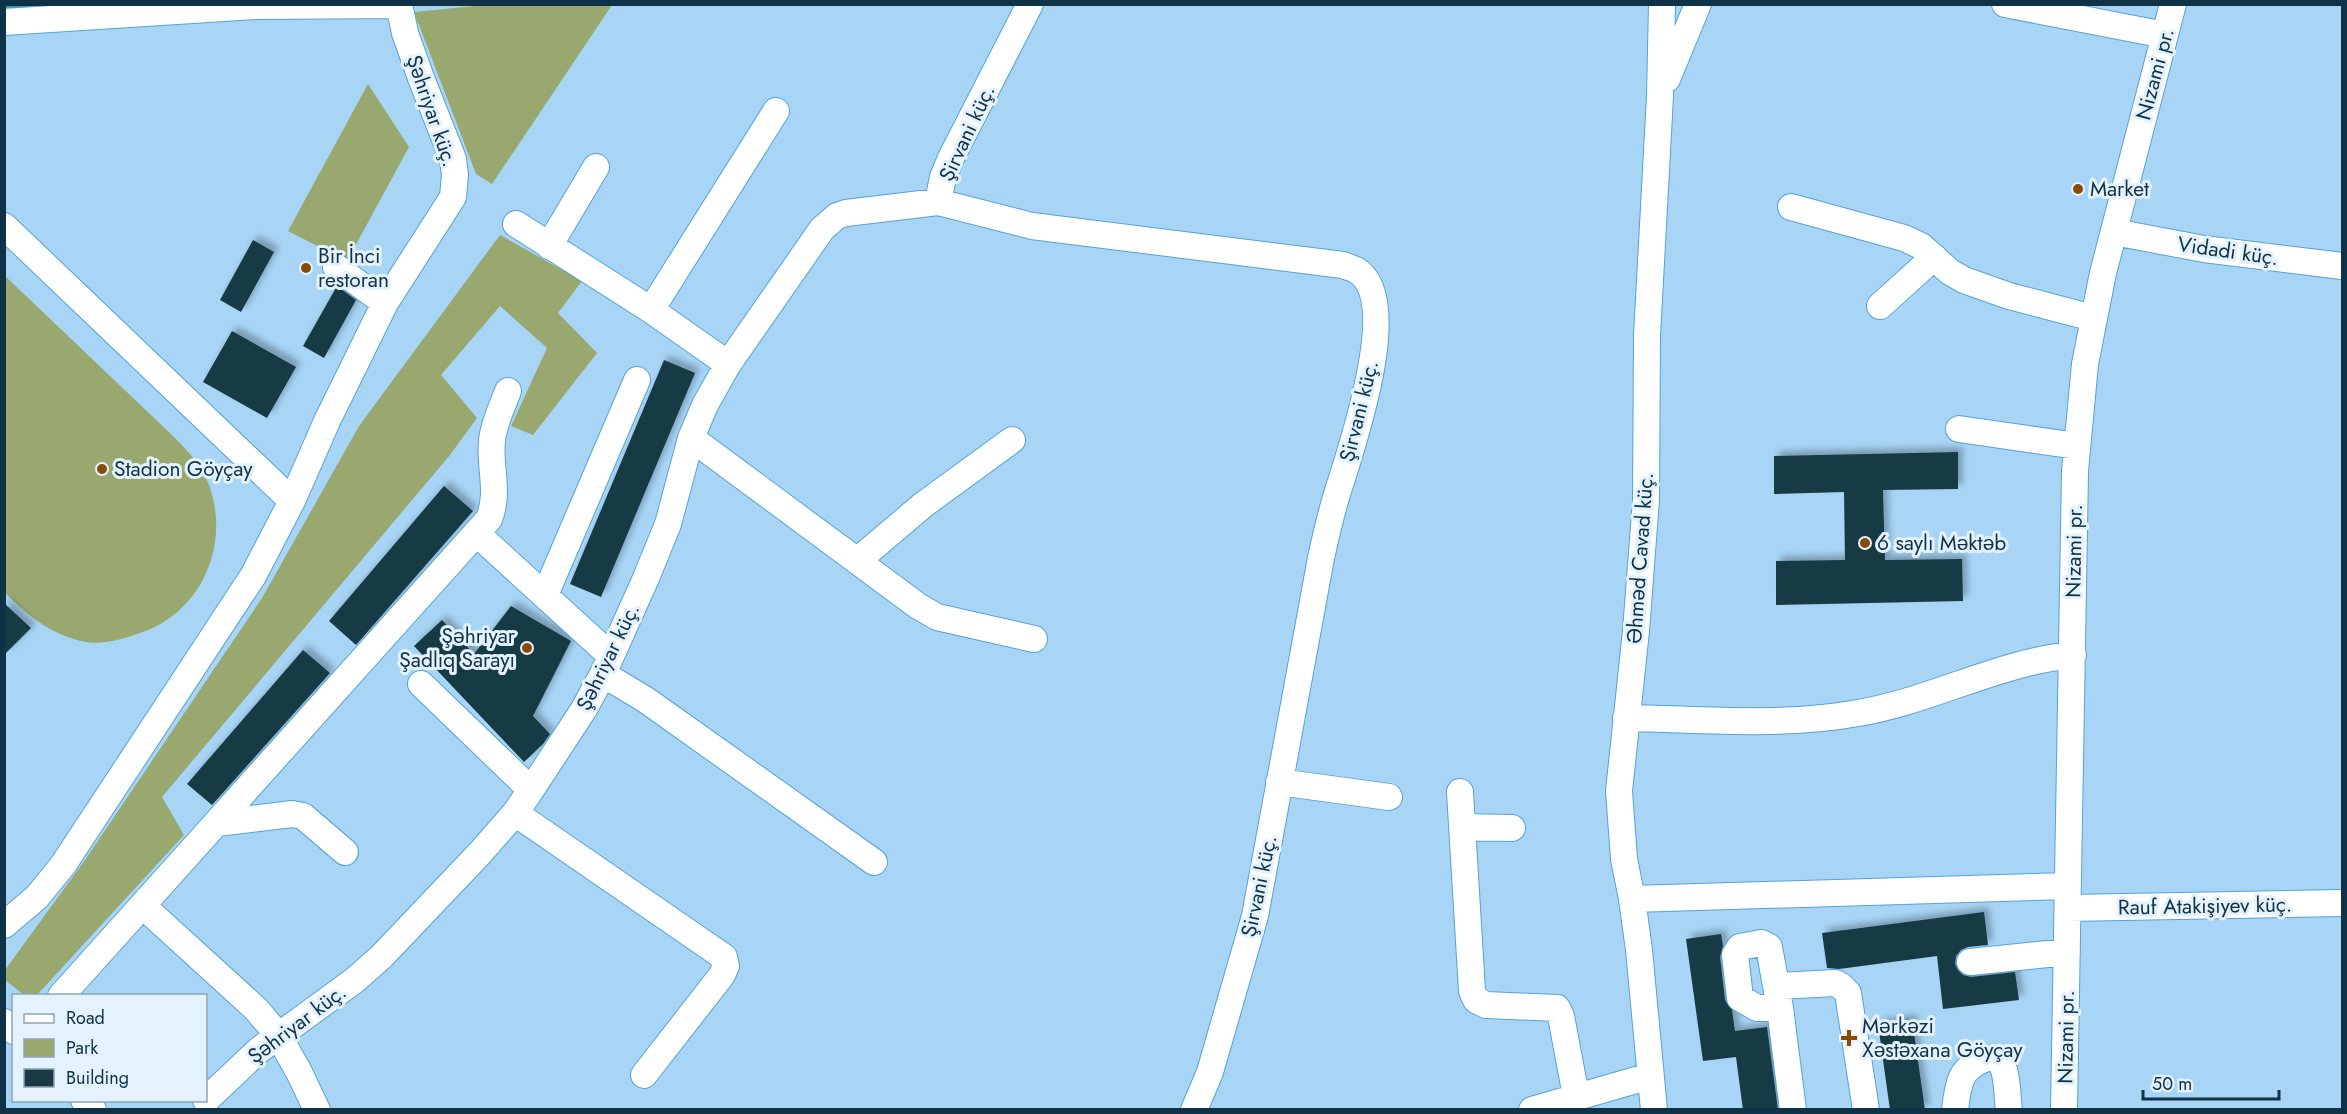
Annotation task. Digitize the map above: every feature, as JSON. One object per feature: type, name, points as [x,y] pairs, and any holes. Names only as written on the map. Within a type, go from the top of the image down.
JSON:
[{"type":"street","name":"Şirvani küç.","points":[[1030,4],[951,158],[943,177],[938,202],[1032,226],[1343,265],[1357,270],[1366,282],[1373,299],[1375,327],[1371,375],[1323,547],[1255,916],[1210,1072],[1194,1110]]},
{"type":"street","name":"Əhməd Cavad küç.","points":[[1654,1110],[1632,899],[1624,859],[1619,792],[1636,631],[1646,500],[1647,336],[1660,96],[1662,4]]},
{"type":"street","points":[[1660,96],[1698,4]]},
{"type":"street","points":[[2005,4],[2165,35]]},
{"type":"street","name":"Nizami pr.","points":[[2064,1110],[2075,471],[2085,364],[2093,318],[2114,232],[2174,4]]},
{"type":"street","name":"Şəhriyar küç.","points":[[4,925],[37,897],[63,865],[253,576],[292,501],[327,421],[385,303],[453,197],[455,175],[453,159],[405,33],[399,5]]},
{"type":"street","points":[[4,22],[257,6],[399,5]]},
{"type":"street","points":[[651,310],[776,111]]},
{"type":"street","points":[[549,246],[596,167]]},
{"type":"street","name":"Şəhriyar küç.","points":[[207,1099],[259,1050],[355,980],[382,956],[515,813],[584,709],[607,664],[668,524],[691,438],[705,405],[728,364],[828,222],[846,213],[938,202]]},
{"type":"street","points":[[1791,207],[1904,238],[1921,246],[1950,272],[1964,280],[2009,296],[2093,318]]},
{"type":"street","points":[[516,224],[651,310],[728,364]]},
{"type":"street","points":[[4,226],[292,501]]},
{"type":"street","name":"Vidadi küç.","points":[[2114,232],[2204,249],[2343,266]]},
{"type":"street","points":[[1880,306],[1934,257]]},
{"type":"street","points":[[336,267],[385,303]]},
{"type":"street","points":[[544,595],[637,380]]},
{"type":"street","points":[[63,994],[489,519],[494,506],[492,441],[508,392]]},
{"type":"street","points":[[1959,429],[2078,446]]},
{"type":"street","points":[[691,438],[918,606],[937,617],[1035,639]]},
{"type":"street","points":[[857,561],[923,505],[1012,440]]},
{"type":"street","points":[[476,533],[544,595],[607,664],[646,700],[874,862]]},
{"type":"street","points":[[1626,718],[1773,720],[1858,713],[1883,708],[2012,665],[2047,657],[2073,655]]},
{"type":"street","points":[[421,684],[531,790]]},
{"type":"street","points":[[1279,782],[1389,797]]},
{"type":"street","points":[[1460,792],[1472,991],[1476,1000],[1486,1005],[1557,1008],[1561,1016],[1576,1096]]},
{"type":"street","points":[[515,813],[724,957],[726,966],[722,975],[644,1075]]},
{"type":"street","points":[[217,823],[292,814],[303,816],[345,852]]},
{"type":"street","points":[[1462,826],[1512,828]]},
{"type":"street","name":"Rauf Atakişiyev küç.","points":[[1632,899],[2068,897],[2343,903]]},
{"type":"street","points":[[144,906],[256,1009],[278,1035],[317,1110]]},
{"type":"street","points":[[1970,963],[2067,952]]},
{"type":"street","points":[[1793,1110],[1778,997],[1834,983],[1848,993],[1866,1110]]},
{"type":"street","points":[[1955,1110],[1962,1076],[1978,1061],[1989,1058],[1996,1059],[2003,1066],[2009,1110]]},
{"type":"street","points":[[1532,1110],[1650,1076]]},
{"type":"green space","points":[[495,4],[612,5],[492,184],[476,174],[414,12]]},
{"type":"green space","points":[[368,84],[409,147],[347,261],[288,231]]},
{"type":"green space","points":[[500,235],[582,281],[558,313],[597,353],[533,435],[511,426],[547,348],[500,306],[441,375],[477,418],[450,455],[162,797],[184,835],[38,994],[23,994],[5,980],[5,970],[85,860],[262,598],[359,426]]},
{"type":"green space","name":"Stadion Göyçay","points":[[4,275],[179,442],[199,465],[209,485],[215,508],[216,531],[213,553],[206,574],[180,610],[140,633],[99,643],[74,639],[42,624],[5,593]]},
{"type":"building","points":[[253,240],[274,252],[241,312],[220,300]]},
{"type":"building","points":[[337,286],[356,300],[324,358],[303,346]]},
{"type":"building","points":[[232,331],[296,367],[267,418],[203,382]]},
{"type":"building","points":[[664,360],[695,373],[601,597],[570,584]]},
{"type":"building","points":[[1958,452],[1958,489],[1883,490],[1885,560],[1962,559],[1963,601],[1776,605],[1776,561],[1845,560],[1844,492],[1774,494],[1774,456]]},
{"type":"building","points":[[444,486],[473,511],[356,645],[329,621]]},
{"type":"building","points":[[4,603],[31,628],[4,655]]},
{"type":"building","points":[[511,606],[571,641],[533,716],[550,734],[524,762],[414,646],[442,620],[474,654]]},
{"type":"building","points":[[303,650],[330,673],[212,805],[187,784]]},
{"type":"building","points":[[1984,912],[1988,945],[1961,950],[1956,956],[1955,964],[1963,975],[1971,977],[2015,972],[2019,1000],[1943,1009],[1937,956],[1839,969],[1827,968],[1822,933]]},
{"type":"building","points":[[1721,934],[1723,946],[1720,957],[1725,1000],[1732,1010],[1735,1031],[1767,1027],[1778,1110],[1743,1110],[1736,1057],[1703,1061],[1686,939]]},
{"type":"building","points":[[1912,1019],[1925,1110],[1890,1110],[1878,1024]]},
{"type":"waterway","points":[[4,7],[39,4]]},
{"type":"place","name":"Market","points":[[2078,189]]},
{"type":"place","name":"Bir İnci restoran","points":[[306,268]]},
{"type":"place","name":"Stadion Göyçay","points":[[102,469]]},
{"type":"place","name":"6 saylı Məktəb","points":[[1865,543]]},
{"type":"place","name":"Şəhriyar Şadlıq Sarayı","points":[[527,648]]},
{"type":"place","name":"Mərkəzi Xəstəxana Göyçay","points":[[1849,1038]]}]
